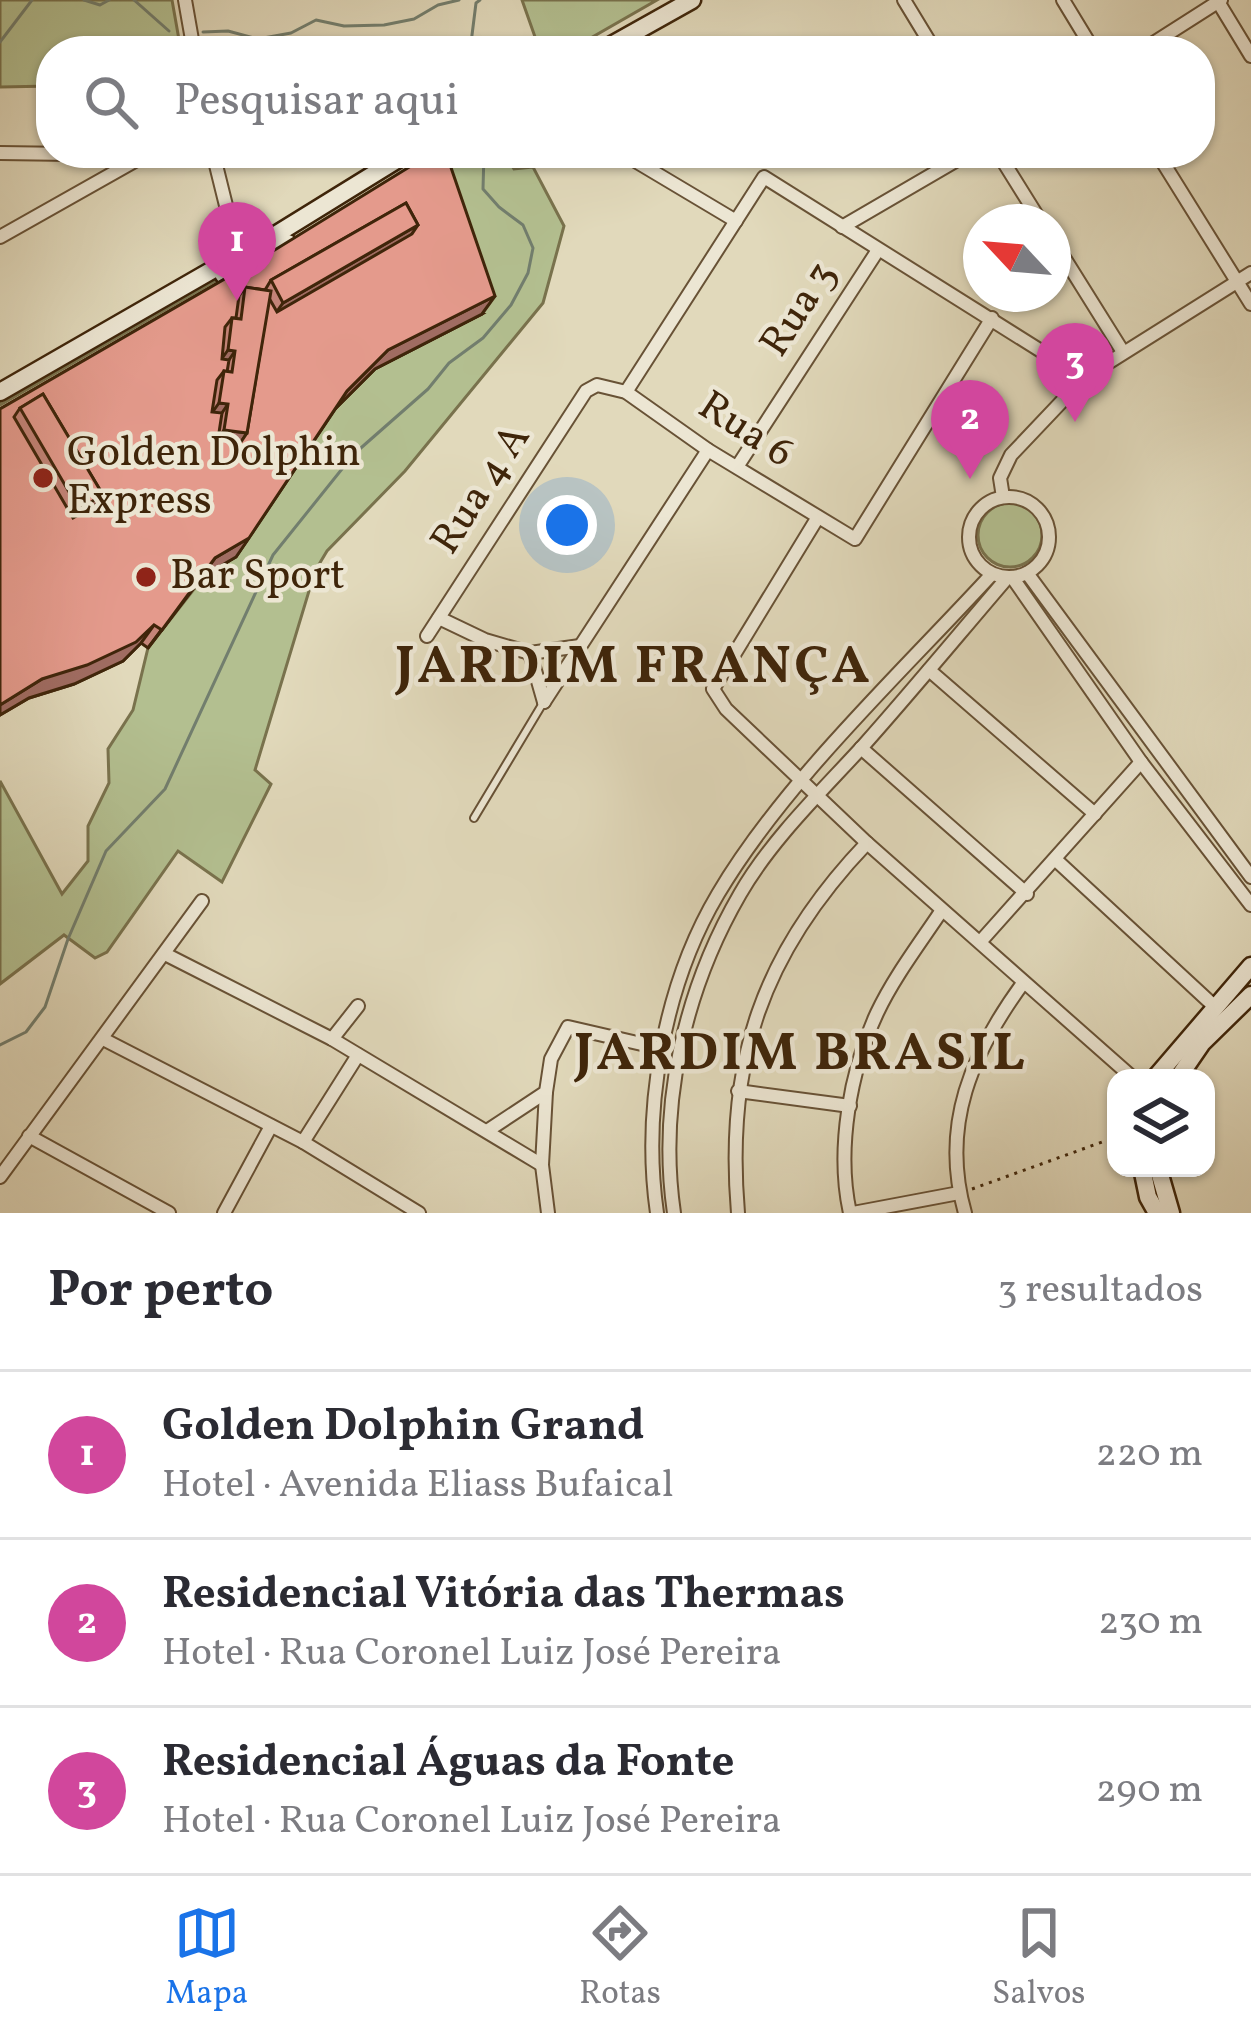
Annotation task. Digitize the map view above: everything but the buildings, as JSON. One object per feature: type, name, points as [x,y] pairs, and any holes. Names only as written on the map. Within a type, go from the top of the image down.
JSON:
[{"type":"main road","points":[[627,36],[692,0]]},
{"type":"main road","points":[[245,256],[384,168]]},
{"type":"main road","points":[[226,273],[228,253],[245,256],[406,168]]},
{"type":"main road","points":[[0,392],[226,273],[244,280],[245,256]]},
{"type":"main road","points":[[0,412],[226,273]]},
{"type":"main road","points":[[1162,1069],[1251,966]]},
{"type":"main road","points":[[1184,1069],[1202,1042],[1251,994]]},
{"type":"main road","points":[[1144,1177],[1157,1213]]},
{"type":"main road","points":[[1161,1177],[1171,1213]]},
{"type":"street","points":[[185,0],[191,36]]},
{"type":"street","points":[[904,0],[926,36]]},
{"type":"street","points":[[1063,0],[1085,36]]},
{"type":"street","points":[[1164,36],[1219,1],[1251,56]]},
{"type":"street","points":[[0,153],[36,153]]},
{"type":"street","points":[[0,237],[122,168]]},
{"type":"street","points":[[217,168],[245,256]]},
{"type":"street","points":[[647,168],[736,221]]},
{"type":"street","points":[[842,227],[943,168]]},
{"type":"street","points":[[1008,168],[1031,204]]},
{"type":"street","points":[[1166,168],[1251,304]]},
{"type":"street","points":[[626,392],[764,177],[1084,378]]},
{"type":"street","name":"Rua 3","points":[[737,467],[878,250]]},
{"type":"street","points":[[1071,269],[1123,352]]},
{"type":"street","points":[[1003,496],[1000,478],[1011,455],[1084,378],[1251,273]]},
{"type":"street","name":"Rua 6","points":[[597,385],[626,392],[708,450],[855,539],[992,318]]},
{"type":"street","name":"Rua 4 A","points":[[427,636],[586,391],[597,385]]},
{"type":"street","points":[[544,702],[708,450]]},
{"type":"street","points":[[657,1213],[652,1167],[659,1048],[709,910],[748,848],[802,782],[1003,576],[1028,573],[1045,555],[1049,543],[1045,518],[1028,500],[1003,496],[980,508],[969,531],[973,556],[1003,576],[1251,905]]},
{"type":"street","points":[[818,517],[713,689],[726,709],[867,844],[1123,1069]]},
{"type":"street","points":[[1028,573],[1251,877]]},
{"type":"street","points":[[674,1213],[671,1127],[686,1015],[741,892],[1003,576]]},
{"type":"street","points":[[439,618],[485,640],[530,653],[580,646]]},
{"type":"street","points":[[530,653],[544,702]]},
{"type":"street","points":[[929,670],[1095,814]]},
{"type":"street","points":[[861,748],[1027,894]]},
{"type":"street","points":[[981,941],[1142,762]]},
{"type":"street","points":[[738,1213],[734,1160],[738,1091],[754,1027],[774,971],[805,915],[867,844]]},
{"type":"street","points":[[1056,860],[1214,1006]]},
{"type":"street","points":[[0,1177],[202,902]]},
{"type":"street","points":[[942,910],[878,1012],[850,1106],[844,1185],[852,1213],[959,1193]]},
{"type":"street","points":[[165,954],[332,1039],[542,1165]]},
{"type":"street","points":[[965,1213],[959,1193],[957,1137],[967,1081],[990,1029],[1023,983]]},
{"type":"street","points":[[332,1039],[358,1006]]},
{"type":"street","points":[[548,1213],[542,1165],[546,1092],[551,1059],[568,1027],[659,1048]]},
{"type":"street","points":[[103,1039],[303,1142],[419,1213]]},
{"type":"street","points":[[303,1142],[358,1054]]},
{"type":"street","points":[[738,1091],[850,1106]]},
{"type":"street","points":[[488,1131],[546,1092]]},
{"type":"street","points":[[224,1213],[272,1126]]},
{"type":"street","points":[[29,1136],[169,1213]]},
{"type":"lane","points":[[474,818],[544,702]]},
{"type":"path","points":[[959,1193],[1107,1140]]},
{"type":"green space","points":[[0,0],[172,0],[178,36],[36,36],[36,86],[0,87]]},
{"type":"green space","points":[[522,0],[657,0],[594,36],[535,36]]},
{"type":"green space","points":[[432,168],[534,168],[564,226],[543,303],[405,471],[327,551],[315,571],[255,770],[271,784],[222,882],[178,851],[107,952],[95,958],[64,935],[0,984],[0,781],[62,894],[88,861],[88,826],[109,783],[108,749],[133,710],[148,648],[334,410],[375,369],[482,314]]},
{"type":"green space","points":[[219,276],[217,280],[0,405],[0,397]]},
{"type":"green space","points":[[1010,503],[1032,513],[1042,535],[1032,557],[1010,567],[988,557],[978,535],[988,513]]},
{"type":"waterway","points":[[0,42],[32,0]]},
{"type":"waterway","points":[[84,0],[100,5],[109,0]]},
{"type":"waterway","points":[[134,0],[169,31]]},
{"type":"waterway","points":[[274,36],[316,20],[344,26],[384,25],[414,19],[459,0]]},
{"type":"waterway","points":[[472,36],[480,0]]},
{"type":"waterway","points":[[203,32],[247,36]]},
{"type":"waterway","points":[[0,1045],[26,1032],[45,1007],[106,851],[165,789],[273,555],[354,454],[428,389],[449,363],[483,338],[511,305],[528,273],[533,248],[523,225],[483,189],[484,168]]},
{"type":"place","name":"Golden Dolphin Grand","points":[[237,301]]},
{"type":"place","name":"Residencial Águas da Fonte","points":[[1075,422]]},
{"type":"place","name":"Golden Dolphin Express","points":[[43,478]]},
{"type":"place","name":"Residencial Vitória das Thermas","points":[[970,479]]},
{"type":"place","name":"Bar Sport","points":[[146,577]]},
{"type":"district","name":"JARDIM FRANÇA","points":[[634,668]]},
{"type":"district","name":"JARDIM BRASIL","points":[[801,1055]]}]
